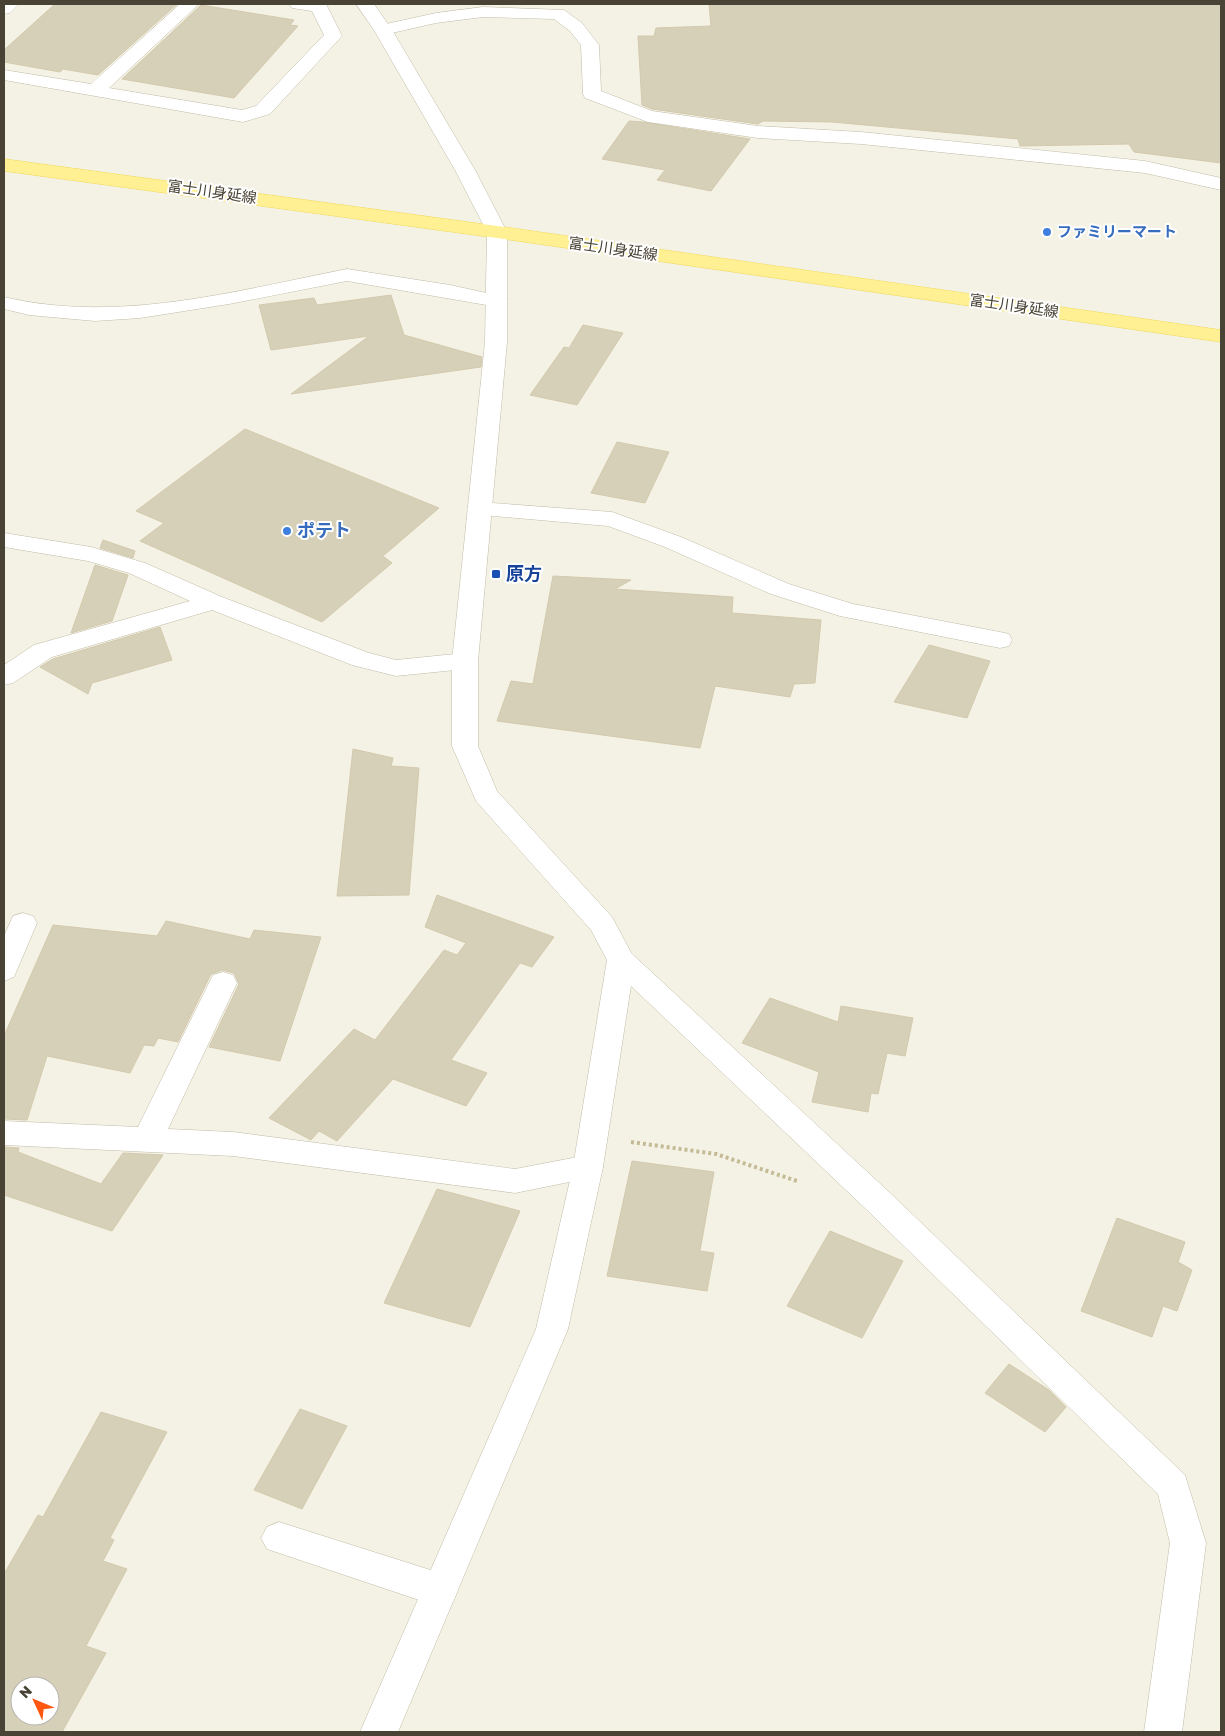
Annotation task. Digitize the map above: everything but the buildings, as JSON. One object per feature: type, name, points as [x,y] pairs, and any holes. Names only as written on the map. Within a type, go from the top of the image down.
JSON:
[{"type":"main road","name":"富士川身延線","points":[[4,165],[497,232],[1221,336]]},
{"type":"street","points":[[4,9],[10,4]]},
{"type":"street","points":[[96,90],[190,4]]},
{"type":"street","points":[[4,75],[244,116],[263,110],[333,36],[319,7],[298,4]]},
{"type":"street","points":[[365,4],[383,30],[465,170],[497,232],[498,301],[496,342],[465,660],[465,746],[485,796],[602,924],[621,960],[878,1201],[1173,1486],[1188,1543],[1163,1732]]},
{"type":"street","points":[[383,30],[436,18],[483,12],[558,14],[576,27],[590,46],[592,94],[648,116],[758,132],[861,138],[1145,168],[1221,184]]},
{"type":"street","points":[[4,304],[28,309],[95,315],[140,312],[229,298],[347,275],[450,291],[498,301]]},
{"type":"street","points":[[479,509],[612,520],[674,542],[780,589],[840,608],[1000,640]]},
{"type":"street","points":[[4,540],[91,554],[137,568],[214,602],[361,659],[396,668],[465,660]]},
{"type":"street","points":[[4,677],[43,651],[214,602]]},
{"type":"street","points":[[4,970],[23,924]]},
{"type":"street","points":[[379,1732],[552,1329],[588,1167],[621,960]]},
{"type":"street","points":[[147,1140],[223,984]]},
{"type":"street","points":[[4,1133],[233,1144],[515,1180],[588,1167]]},
{"type":"street","points":[[279,1538],[440,1590]]},
{"type":"path","points":[[593,1137],[716,1154],[772,1174],[801,1181]]},
{"type":"place","name":"ファミリーマート","points":[[1047,232]]},
{"type":"place","name":"ポテト","points":[[287,531]]},
{"type":"place","name":"原方","points":[[496,574]]}]
